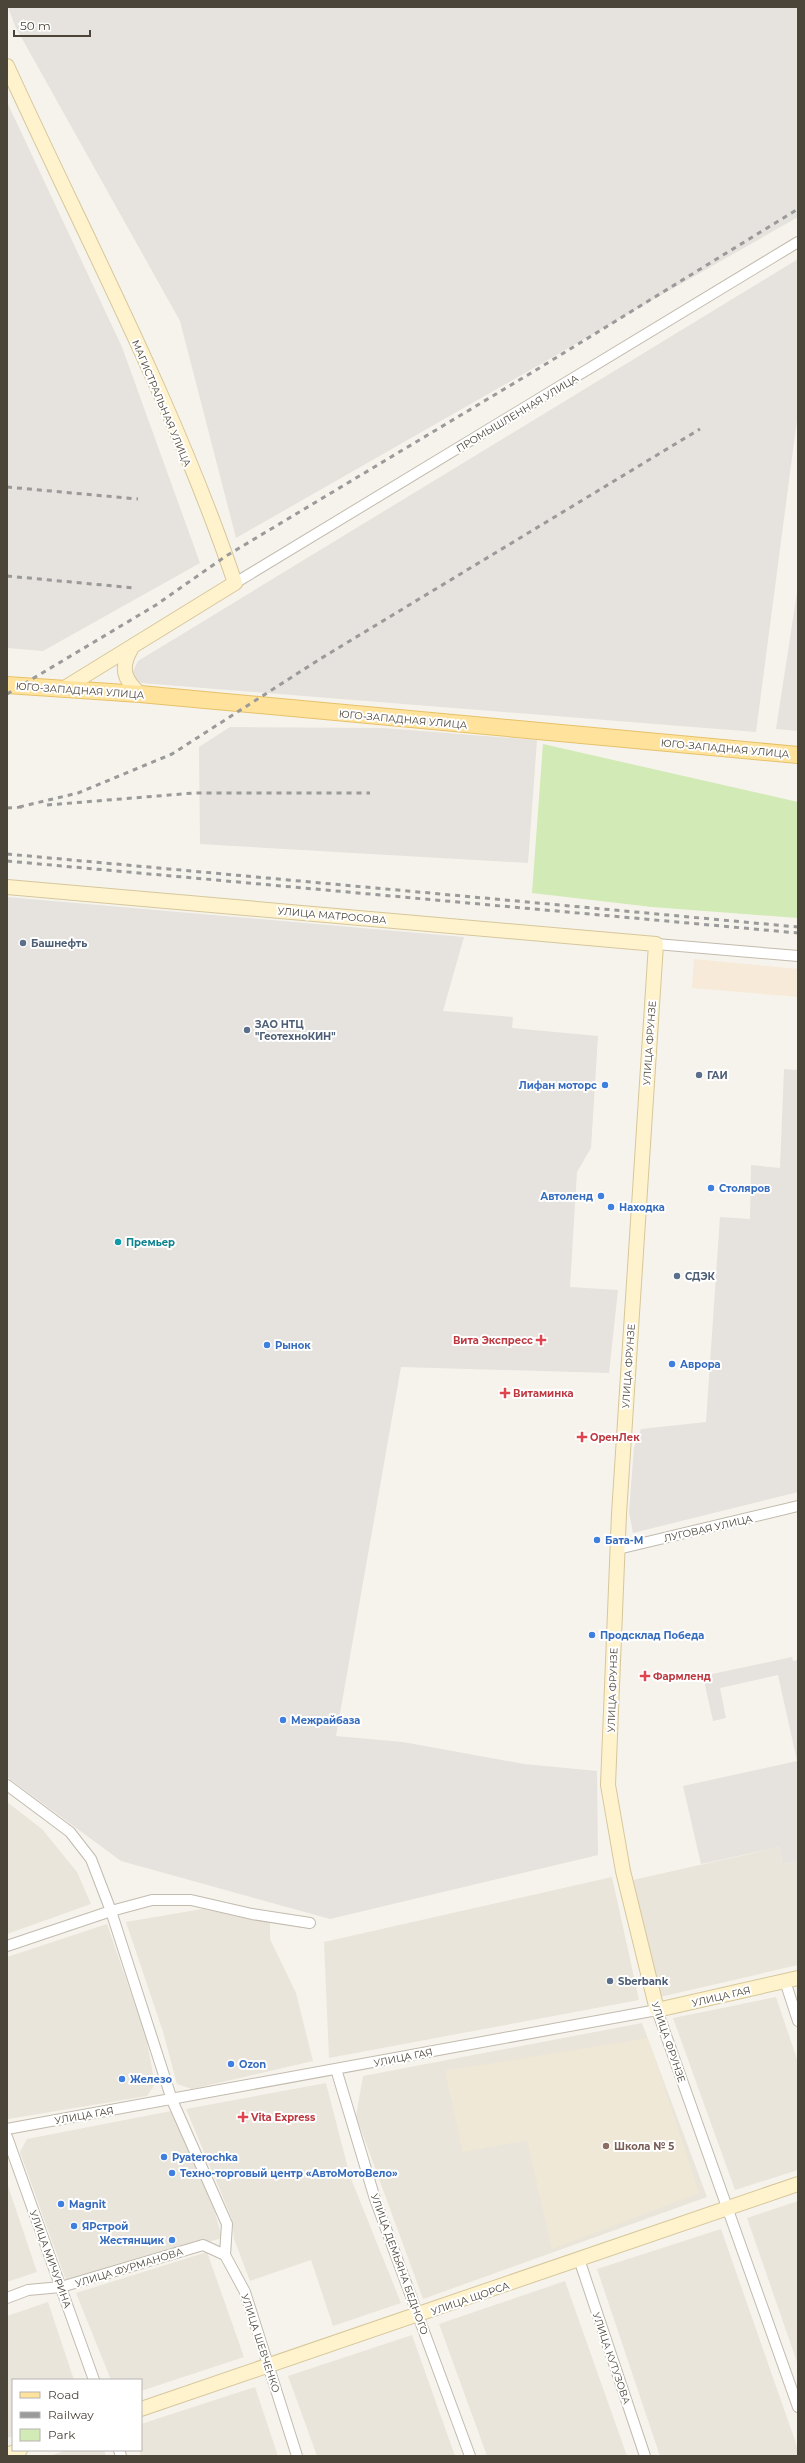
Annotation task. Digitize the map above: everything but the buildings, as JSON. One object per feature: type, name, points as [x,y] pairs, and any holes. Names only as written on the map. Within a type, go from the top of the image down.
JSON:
[{"type":"main road","name":"ЮГО-ЗАПАДНАЯ УЛИЦА","points":[[7,685],[140,694],[798,755]]},
{"type":"street","name":"МАГИСТРАЛЬНАЯ УЛИЦА","points":[[7,66],[63,189],[155,381],[235,583]]},
{"type":"street","name":"ПРОМЫШЛЕННАЯ УЛИЦА","points":[[235,583],[798,242]]},
{"type":"street","points":[[63,689],[131,649],[235,583]]},
{"type":"street","points":[[131,649],[123,669],[125,678],[140,694]]},
{"type":"street","name":"УЛИЦА МАТРОСОВА","points":[[7,887],[656,944]]},
{"type":"street","points":[[656,944],[798,956]]},
{"type":"street","name":"УЛИЦА ФРУНЗЕ","points":[[656,944],[618,1549],[608,1785],[623,1871],[657,2010],[726,2208],[798,2407]]},
{"type":"street","name":"ЛУГОВАЯ УЛИЦА","points":[[618,1549],[798,1506]]},
{"type":"street","points":[[7,1785],[70,1832],[91,1858],[111,1911],[172,2100],[227,2224],[225,2255]]},
{"type":"street","points":[[7,1946],[111,1911],[152,1900],[191,1900],[252,1914],[310,1923]]},
{"type":"street","points":[[792,1980],[798,2021]]},
{"type":"street","name":"УЛИЦА ГАЯ","points":[[7,2129],[657,2010],[792,1980]]},
{"type":"street","name":"УЛИЦА ДЕМЬЯНА БЕДНОГО","points":[[336,2069],[375,2199],[470,2456]]},
{"type":"street","name":"УЛИЦА МИЧУРИНА","points":[[7,2137],[94,2379]]},
{"type":"street","name":"УЛИЦА ЩОРСА","points":[[142,2409],[419,2316],[579,2259],[798,2184]]},
{"type":"street","name":"УЛИЦА ФУРМАНОВА","points":[[7,2298],[28,2290],[61,2287],[203,2245],[225,2255]]},
{"type":"street","name":"УЛИЦА ШЕВЧЕНКО","points":[[225,2255],[245,2292],[297,2456]]},
{"type":"street","name":"УЛИЦА КУТУЗОВА","points":[[579,2259],[645,2456]]},
{"type":"street","points":[[7,2455],[17,2451]]},
{"type":"shaded area","points":[[8,7],[798,7],[798,217],[236,538],[180,321],[15,26]]},
{"type":"shaded area","points":[[7,102],[122,347],[200,563],[43,651],[7,648]]},
{"type":"shaded area","points":[[798,259],[798,412],[756,732],[141,683],[131,675],[138,661]]},
{"type":"shaded area","points":[[798,586],[798,731],[776,729]]},
{"type":"shaded area","points":[[230,727],[384,728],[537,740],[528,863],[200,844],[199,747]]},
{"type":"shaded area","points":[[7,897],[464,937],[443,1011],[513,1017],[512,1028],[598,1036],[591,1148],[577,1172],[570,1287],[618,1290],[609,1373],[401,1367],[336,1736],[403,1742],[524,1764],[597,1771],[598,1855],[330,1919],[121,1861],[7,1777]]},
{"type":"shaded area","points":[[694,959],[798,969],[798,997],[692,988]]},
{"type":"shaded area","points":[[784,1069],[798,1070],[798,1492],[633,1533],[629,1512],[634,1447],[641,1429],[706,1422],[720,1217],[750,1219],[751,1165],[780,1168]]},
{"type":"shaded area","points":[[792,1657],[793,1661],[798,1660],[798,1861],[783,1864],[779,1847],[701,1864],[683,1786],[797,1761],[778,1675],[720,1688],[726,1718],[713,1721],[703,1676]]},
{"type":"shaded area","points":[[7,1802],[42,1829],[77,1872],[91,1904],[7,1934]]},
{"type":"shaded area","points":[[779,1847],[783,1864],[798,1861],[798,1965],[660,1997],[633,1880]]},
{"type":"shaded area","points":[[612,1877],[639,2000],[329,2058],[324,1942]]},
{"type":"shaded area","points":[[202,1909],[270,1922],[270,1939],[296,1993],[313,2061],[192,2089],[177,2084],[163,2032],[126,1922]]},
{"type":"shaded area","points":[[107,1924],[146,2037],[155,2084],[147,2096],[8,2119],[7,1957]]},
{"type":"shaded area","points":[[776,1997],[798,2062],[798,2170],[735,2190],[673,2018]]},
{"type":"shaded area","points":[[642,2023],[707,2197],[423,2299],[356,2116],[363,2076]]},
{"type":"shaded area","name":"Школа № 5","points":[[648,2038],[699,2193],[552,2249],[527,2140],[463,2152],[445,2071]]},
{"type":"shaded area","points":[[326,2083],[350,2176],[401,2303],[333,2326],[311,2260],[250,2281],[234,2239],[232,2219],[186,2109]]},
{"type":"shaded area","points":[[171,2111],[211,2198],[222,2238],[67,2283],[20,2152],[27,2139]]},
{"type":"shaded area","points":[[7,2183],[37,2272],[7,2282]]},
{"type":"shaded area","points":[[798,2201],[798,2365],[747,2218]]},
{"type":"shaded area","points":[[721,2229],[798,2449],[798,2456],[660,2456],[597,2269]]},
{"type":"shaded area","points":[[207,2252],[244,2357],[142,2391],[142,2379],[111,2379],[76,2293]]},
{"type":"shaded area","points":[[565,2281],[627,2456],[487,2456],[439,2324]]},
{"type":"shaded area","points":[[48,2302],[74,2379],[12,2379],[12,2436],[7,2438],[7,2316]]},
{"type":"shaded area","points":[[412,2335],[455,2456],[317,2456],[288,2376]]},
{"type":"shaded area","points":[[255,2387],[278,2456],[141,2456],[139,2451],[142,2451],[142,2424]]},
{"type":"shaded area","points":[[64,2451],[104,2451],[106,2456],[50,2456]]},
{"type":"green space","points":[[543,744],[798,802],[798,918],[652,907],[532,893]]},
{"type":"railway","points":[[7,694],[156,605],[226,556],[536,370],[798,209]]},
{"type":"railway","points":[[19,807],[78,793],[172,754],[320,659],[700,429]]},
{"type":"railway","points":[[7,487],[138,499]]},
{"type":"railway","points":[[7,576],[135,588]]},
{"type":"railway","points":[[47,805],[194,793],[370,793]]},
{"type":"railway","points":[[7,808],[23,807]]},
{"type":"railway","points":[[7,854],[798,927]]},
{"type":"railway","points":[[7,861],[798,933]]},
{"type":"place","name":"Башнефть","points":[[23,943]]},
{"type":"place","name":"ЗАО НТЦ \"ГеотехноКИН\"","points":[[247,1030]]},
{"type":"place","name":"ГАИ","points":[[699,1075]]},
{"type":"place","name":"Лифан моторс","points":[[605,1085]]},
{"type":"place","name":"Столяров","points":[[711,1188]]},
{"type":"place","name":"Автоленд","points":[[601,1196]]},
{"type":"place","name":"Находка","points":[[611,1207]]},
{"type":"place","name":"Премьер","points":[[118,1242]]},
{"type":"place","name":"СДЭК","points":[[677,1276]]},
{"type":"place","name":"Вита Экспресс","points":[[541,1340]]},
{"type":"place","name":"Рынок","points":[[267,1345]]},
{"type":"place","name":"Аврора","points":[[672,1364]]},
{"type":"place","name":"Витаминка","points":[[505,1393]]},
{"type":"place","name":"ОренЛек","points":[[582,1437]]},
{"type":"place","name":"Бата-М","points":[[597,1540]]},
{"type":"place","name":"Продсклад Победа","points":[[592,1635]]},
{"type":"place","name":"Фармленд","points":[[645,1676]]},
{"type":"place","name":"Межрайбаза","points":[[283,1720]]},
{"type":"place","name":"Sberbank","points":[[610,1981]]},
{"type":"place","name":"Ozon","points":[[231,2064]]},
{"type":"place","name":"Железо","points":[[122,2079]]},
{"type":"place","name":"Vita Express","points":[[243,2117]]},
{"type":"place","name":"Школа № 5","points":[[606,2146]]},
{"type":"place","name":"Pyaterochka","points":[[164,2157]]},
{"type":"place","name":"Техно-торговый центр «АвтоМотоВело»","points":[[172,2173]]},
{"type":"place","name":"Magnit","points":[[61,2204]]},
{"type":"place","name":"ЯРстрой","points":[[74,2226]]},
{"type":"place","name":"Жестянщик","points":[[172,2240]]}]
